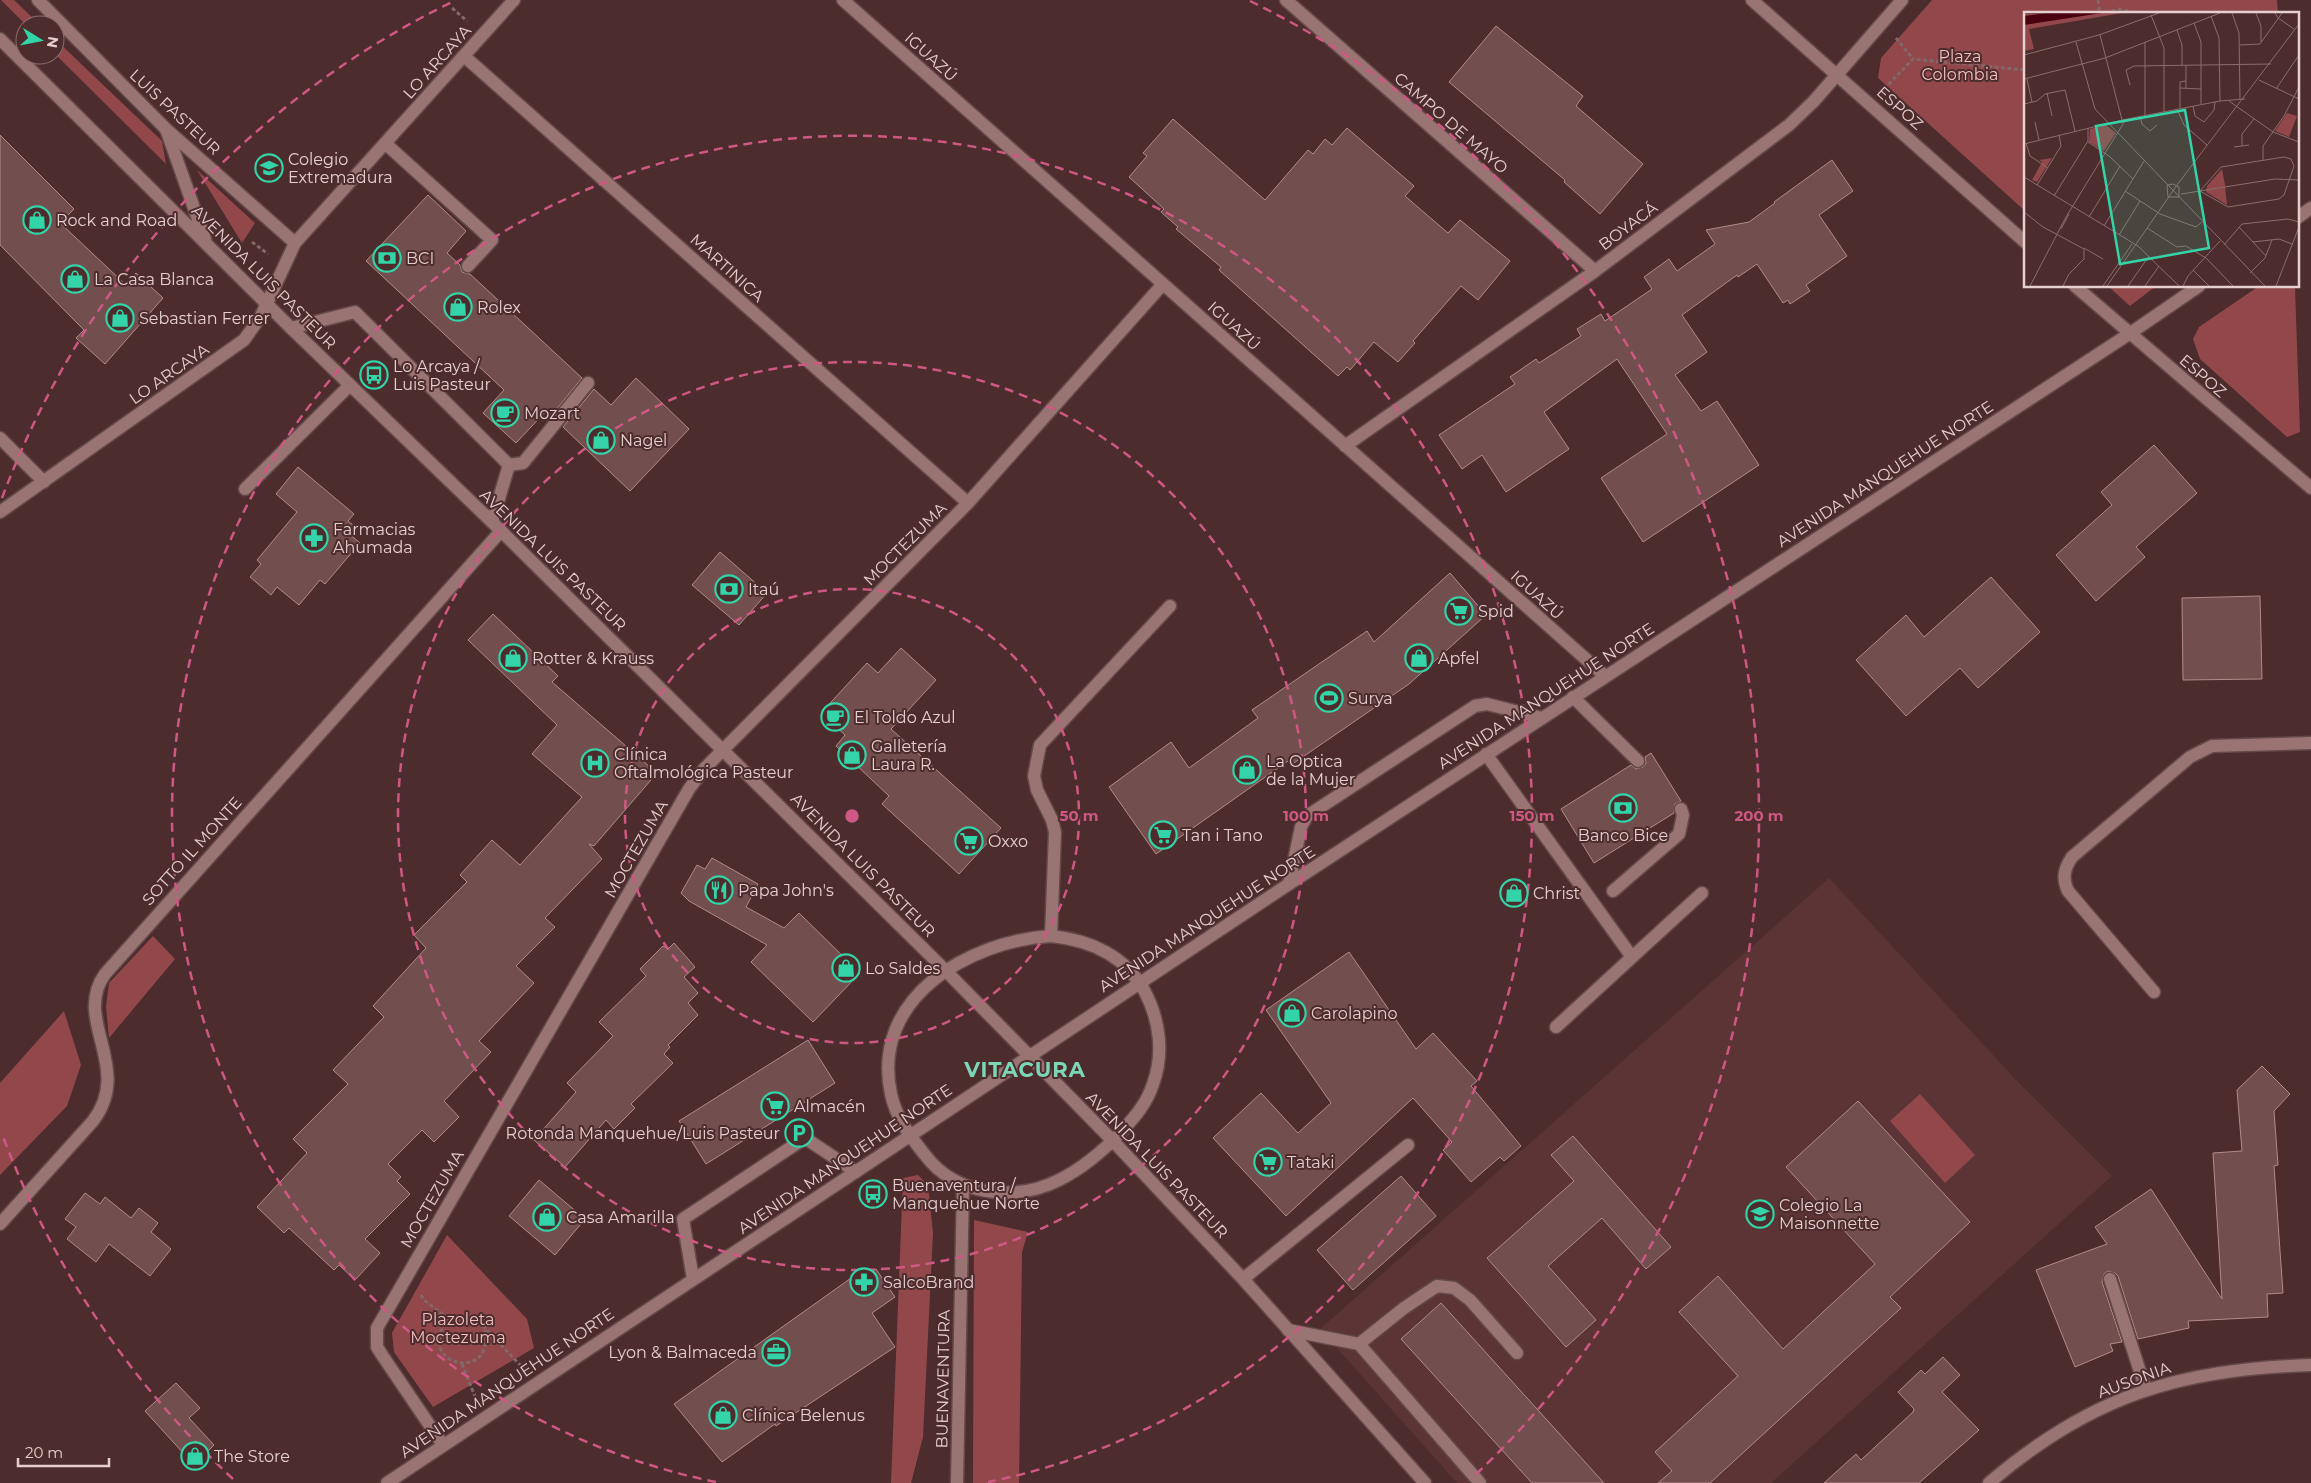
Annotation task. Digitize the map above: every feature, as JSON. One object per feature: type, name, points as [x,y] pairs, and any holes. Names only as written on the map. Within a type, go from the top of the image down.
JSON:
[{"type":"street","name":"LUIS PASTEUR","points":[[38,0],[166,129],[296,244]]},
{"type":"street","name":"LO ARCAYA","points":[[0,512],[235,348],[253,329],[296,244],[514,0]]},
{"type":"street","name":"IGUAZÚ","points":[[843,0],[1605,676]]},
{"type":"street","name":"CAMPO DE MAYO","points":[[1286,0],[1595,271]]},
{"type":"street","name":"ESPOZ","points":[[1752,0],[2024,241]]},
{"type":"street","name":"BOYACÁ","points":[[1345,446],[1595,271],[1789,125],[1902,0]]},
{"type":"street","name":"AVENIDA LUIS PASTEUR","points":[[0,39],[206,241],[266,304],[492,522],[946,970],[1113,1141],[1242,1279],[1425,1483]]},
{"type":"street","name":"MARTINICA","points":[[464,56],[968,503]]},
{"type":"street","points":[[166,129],[206,241]]},
{"type":"street","points":[[386,144],[492,240],[468,266]]},
{"type":"street","points":[[2298,217],[2311,208]]},
{"type":"street","name":"MOCTEZUMA","points":[[443,1445],[377,1346],[377,1328],[407,1273],[689,789],[704,768],[968,503],[1163,284]]},
{"type":"street","name":"ESPOZ","points":[[2077,288],[2311,488]]},
{"type":"street","name":"AVENIDA MANQUEHUE NORTE","points":[[387,1483],[1288,884],[2129,334],[2196,288]]},
{"type":"street","points":[[291,328],[356,312],[509,465]]},
{"type":"street","points":[[509,465],[523,463],[588,383]]},
{"type":"street","points":[[244,489],[350,385]]},
{"type":"street","points":[[0,438],[44,482]]},
{"type":"street","points":[[492,522],[509,465]]},
{"type":"street","name":"SOTTO IL MONTE","points":[[0,1224],[93,1121],[105,1102],[109,1080],[94,1002],[96,987],[105,974],[501,531]]},
{"type":"street","points":[[1051,936],[1054,832],[1052,820],[1037,790],[1034,776],[1040,745],[1170,606]]},
{"type":"street","points":[[1573,697],[1638,761]]},
{"type":"street","points":[[1288,884],[1301,827],[1307,816],[1475,706],[1488,704],[1542,718]]},
{"type":"street","points":[[2154,992],[2068,891],[2064,876],[2066,866],[2080,851],[2190,757],[2204,748],[2220,745],[2311,743]]},
{"type":"street","points":[[1486,754],[1632,957]]},
{"type":"street","points":[[1613,891],[1679,834],[1683,815],[1681,809]]},
{"type":"street","points":[[1556,1027],[1702,893]]},
{"type":"street","points":[[1051,936],[1076,940],[1101,949],[1116,958],[1140,982],[1149,1000],[1158,1031],[1157,1069],[1153,1085],[1138,1114],[1113,1141],[1074,1171],[1042,1186],[1003,1192],[963,1185],[945,1175],[930,1162],[910,1136],[900,1119],[891,1095],[888,1077],[892,1041],[908,1006],[932,980],[946,970],[992,947],[1016,940],[1051,936]]},
{"type":"street","points":[[693,1279],[684,1219],[805,1138],[856,1172]]},
{"type":"street","points":[[1242,1279],[1408,1145]]},
{"type":"street","name":"BUENAVENTURA","points":[[957,1483],[963,1185]]},
{"type":"street","points":[[2110,1279],[2146,1390]]},
{"type":"street","points":[[1359,1344],[1404,1308],[1438,1286],[1454,1288],[1470,1300],[1518,1353]]},
{"type":"street","points":[[1288,1330],[1359,1344],[1480,1483]]},
{"type":"street","name":"AUSONIA","points":[[1989,1483],[2023,1455],[2069,1425],[2110,1404],[2146,1390],[2213,1373],[2260,1367],[2311,1365]]},
{"type":"path","points":[[2104,12],[2119,9],[2133,12]]},
{"type":"path","points":[[1871,104],[1913,58],[2024,70]]},
{"type":"path","points":[[407,1273],[424,1300],[450,1320]]},
{"type":"path","points":[[485,1330],[486,1339],[483,1353],[471,1362],[462,1364],[454,1362],[447,1358],[440,1345],[439,1336],[442,1328],[450,1320],[466,1316],[480,1323],[538,1382]]},
{"type":"path","points":[[462,1364],[472,1393]]},
{"type":"shaded area","name":"Colegio La Maisonnette","points":[[1829,878],[2018,1082],[2112,1176],[1771,1483],[1457,1483],[1320,1329]]},
{"type":"green space","points":[[1,0],[14,0],[30,15],[16,15]]},
{"type":"green space","name":"Plaza Colombia","points":[[1932,0],[2277,0],[2278,12],[2024,12],[2024,210],[1878,78],[1881,58]]},
{"type":"green space","points":[[65,49],[162,141],[166,164],[65,64]]},
{"type":"green space","points":[[197,170],[255,223],[242,243]]},
{"type":"green space","points":[[2110,288],[2153,288],[2130,306]]},
{"type":"green space","points":[[2256,288],[2295,288],[2300,432],[2287,437],[2200,359],[2193,339],[2199,327]]},
{"type":"green space","points":[[153,936],[175,959],[109,1038],[106,1006],[109,983]]},
{"type":"green space","points":[[64,1011],[81,1065],[67,1106],[0,1175],[0,1083]]},
{"type":"green space","points":[[1920,1094],[1975,1155],[1945,1183],[1890,1121]]},
{"type":"green space","points":[[918,1175],[928,1185],[933,1233],[923,1437],[911,1483],[891,1483],[903,1178]]},
{"type":"green space","points":[[974,1220],[1028,1232],[1022,1252],[1019,1483],[973,1483]]},
{"type":"green space","name":"Plazoleta Moctezuma","points":[[447,1235],[527,1319],[534,1348],[433,1407],[394,1352],[392,1333]]},
{"type":"building","points":[[1496,26],[1583,96],[1576,106],[1643,164],[1600,214],[1564,182],[1565,180],[1449,82]]},
{"type":"building","points":[[1173,119],[1265,200],[1308,150],[1313,154],[1325,139],[1332,145],[1347,128],[1414,186],[1405,196],[1448,233],[1460,220],[1510,261],[1478,300],[1461,286],[1413,341],[1415,343],[1398,362],[1374,342],[1350,370],[1347,367],[1338,376],[1219,270],[1221,267],[1176,229],[1178,227],[1161,212],[1164,209],[1129,177],[1147,156],[1143,153]]},
{"type":"building","points":[[0,135],[74,209],[60,223],[125,284],[136,273],[163,298],[105,364],[76,338],[84,330],[0,245]]},
{"type":"building","points":[[1832,160],[1853,191],[1819,215],[1847,256],[1806,285],[1810,291],[1790,304],[1788,300],[1783,303],[1757,264],[1738,277],[1737,275],[1682,315],[1707,352],[1675,375],[1701,411],[1717,401],[1759,465],[1643,542],[1601,478],[1667,434],[1617,359],[1544,412],[1569,449],[1506,492],[1482,455],[1462,469],[1439,435],[1515,384],[1510,377],[1536,359],[1539,363],[1581,336],[1577,329],[1601,314],[1605,321],[1652,289],[1644,277],[1669,259],[1677,271],[1715,244],[1706,230],[1749,222]]},
{"type":"building","points":[[428,195],[466,231],[447,253],[460,265],[462,272],[470,274],[582,378],[551,416],[546,411],[516,443],[483,413],[504,390],[366,261]]},
{"type":"building","points":[[636,378],[689,429],[630,491],[563,427],[594,389],[611,405]]},
{"type":"building","points":[[2154,445],[2197,493],[2136,547],[2145,557],[2096,601],[2056,555],[2112,505],[2101,492]]},
{"type":"building","name":"Farmacias Ahumada","points":[[298,467],[354,514],[348,521],[354,526],[348,533],[360,543],[325,584],[320,580],[299,605],[277,587],[271,595],[250,577],[261,564],[257,560],[297,512],[276,494]]},
{"type":"building","name":"Itaú","points":[[720,552],[767,593],[739,625],[692,585]]},
{"type":"building","points":[[1450,573],[1486,615],[1409,684],[1291,765],[1288,761],[1156,854],[1109,787],[1171,742],[1189,768],[1258,718],[1252,710],[1367,631],[1374,642]]},
{"type":"building","points":[[1991,577],[2040,632],[1978,688],[1960,668],[1906,716],[1856,660],[1906,615],[1924,637]]},
{"type":"building","points":[[2260,596],[2262,679],[2183,680],[2182,598]]},
{"type":"building","points":[[493,614],[558,676],[552,682],[657,773],[594,846],[589,844],[602,859],[545,918],[555,927],[516,966],[534,983],[479,1041],[491,1052],[444,1101],[459,1117],[434,1142],[422,1130],[388,1164],[401,1177],[397,1181],[410,1194],[365,1239],[380,1253],[355,1280],[339,1265],[334,1270],[289,1228],[284,1233],[257,1207],[307,1153],[293,1139],[348,1084],[333,1070],[384,1017],[373,1006],[426,948],[414,935],[467,882],[460,875],[492,840],[520,865],[582,797],[532,754],[557,725],[468,640]]},
{"type":"building","points":[[901,648],[936,680],[891,729],[1001,828],[959,874],[882,804],[889,796],[836,746],[845,735],[821,713],[867,663],[878,673]]},
{"type":"building","name":"Banco Bice","points":[[1651,753],[1681,801],[1675,804],[1674,813],[1594,863],[1561,809],[1631,765],[1636,769],[1643,767],[1646,763],[1645,757]]},
{"type":"building","points":[[712,858],[758,884],[746,907],[784,928],[799,913],[860,973],[813,1022],[751,962],[767,945],[689,901],[681,893],[697,865],[705,869]]},
{"type":"building","points":[[674,943],[695,967],[684,977],[698,993],[688,1003],[698,1015],[668,1045],[670,1047],[664,1054],[673,1063],[631,1104],[635,1108],[614,1129],[606,1120],[565,1167],[534,1140],[576,1092],[567,1083],[613,1036],[599,1022],[646,976],[640,969],[663,946],[668,949]]},
{"type":"building","points":[[1349,952],[1416,1049],[1433,1033],[1477,1081],[1471,1086],[1521,1146],[1504,1161],[1500,1157],[1471,1182],[1443,1150],[1452,1142],[1413,1098],[1286,1216],[1213,1138],[1261,1093],[1298,1133],[1331,1103],[1266,1010]]},
{"type":"building","points":[[808,1040],[835,1083],[706,1164],[679,1121]]},
{"type":"building","points":[[2262,1066],[2290,1094],[2274,1111],[2278,1165],[2274,1166],[2283,1293],[2267,1294],[2268,1317],[2188,1321],[2189,1328],[2138,1339],[2118,1276],[2108,1271],[2104,1274],[2102,1282],[2122,1342],[2110,1344],[2113,1351],[2075,1367],[2036,1270],[2107,1244],[2095,1227],[2151,1189],[2222,1299],[2213,1153],[2242,1151],[2237,1090]]},
{"type":"building","points":[[1858,1101],[1970,1222],[1890,1297],[1901,1308],[1710,1483],[1658,1483],[1672,1471],[1655,1452],[1738,1376],[1679,1312],[1718,1276],[1783,1349],[1875,1264],[1786,1167]]},
{"type":"building","points":[[1573,1136],[1671,1247],[1646,1269],[1602,1218],[1548,1266],[1596,1320],[1566,1347],[1487,1258],[1574,1181],[1551,1155]]},
{"type":"building","points":[[1401,1176],[1436,1216],[1353,1290],[1317,1250]]},
{"type":"building","name":"Casa Amarilla","points":[[539,1180],[585,1219],[555,1255],[509,1216]]},
{"type":"building","points":[[85,1193],[100,1204],[105,1197],[131,1218],[139,1208],[158,1223],[151,1232],[171,1249],[150,1276],[109,1244],[96,1262],[67,1239],[76,1227],[65,1219]]},
{"type":"building","points":[[876,1269],[895,1297],[872,1313],[895,1347],[776,1426],[775,1424],[722,1462],[674,1404],[861,1271],[865,1276]]},
{"type":"building","points":[[1441,1303],[1604,1483],[1532,1483],[1401,1339]]},
{"type":"building","points":[[1943,1357],[1960,1375],[1942,1392],[1979,1430],[1919,1483],[1824,1483],[1856,1454],[1861,1460],[1913,1412],[1914,1409],[1898,1392],[1921,1370],[1925,1374]]},
{"type":"building","points":[[176,1383],[200,1408],[189,1418],[214,1445],[194,1465],[145,1411]]},
{"type":"place","name":"Colegio Extremadura","points":[[269,168]]},
{"type":"place","name":"Rock and Road","points":[[37,220]]},
{"type":"place","name":"BCI","points":[[387,258]]},
{"type":"place","name":"La Casa Blanca","points":[[75,279]]},
{"type":"place","name":"Rolex","points":[[458,307]]},
{"type":"place","name":"Sebastian Ferrer","points":[[120,318]]},
{"type":"place","name":"Lo Arcaya / Luis Pasteur","points":[[374,375]]},
{"type":"place","name":"Mozart","points":[[505,413]]},
{"type":"place","name":"Nagel","points":[[601,440]]},
{"type":"place","name":"Farmacias Ahumada","points":[[314,538]]},
{"type":"place","name":"Itaú","points":[[729,589]]},
{"type":"place","name":"Spid","points":[[1459,611]]},
{"type":"place","name":"Rotter & Krauss","points":[[513,658]]},
{"type":"place","name":"Apfel","points":[[1419,658]]},
{"type":"place","name":"Surya","points":[[1329,698]]},
{"type":"place","name":"El Toldo Azul","points":[[835,717]]},
{"type":"place","name":"Galletería Laura R.","points":[[852,755]]},
{"type":"place","name":"Clínica Oftalmológica Pasteur","points":[[595,763]]},
{"type":"place","name":"La Optica de la Mujer","points":[[1247,770]]},
{"type":"place","name":"Banco Bice","points":[[1623,808]]},
{"type":"place","name":"Tan i Tano","points":[[1163,835]]},
{"type":"place","name":"Oxxo","points":[[969,841]]},
{"type":"place","name":"Papa John's","points":[[719,890]]},
{"type":"place","name":"Christ","points":[[1514,893]]},
{"type":"place","name":"Lo Saldes","points":[[846,968]]},
{"type":"place","name":"Carolapino","points":[[1292,1013]]},
{"type":"place","name":"Almacén","points":[[775,1106]]},
{"type":"place","name":"Rotonda Manquehue/Luis Pasteur","points":[[799,1133]]},
{"type":"place","name":"Tataki","points":[[1268,1162]]},
{"type":"place","name":"Buenaventura / Manquehue Norte","points":[[873,1194]]},
{"type":"place","name":"Colegio La Maisonnette","points":[[1760,1214]]},
{"type":"place","name":"Casa Amarilla","points":[[547,1217]]},
{"type":"place","name":"SalcoBrand","points":[[864,1282]]},
{"type":"place","name":"Lyon & Balmaceda","points":[[776,1352]]},
{"type":"place","name":"Clínica Belenus","points":[[723,1415]]},
{"type":"place","name":"The Store","points":[[195,1456]]},
{"type":"district","name":"VITACURA","points":[[1025,1069]]}]
